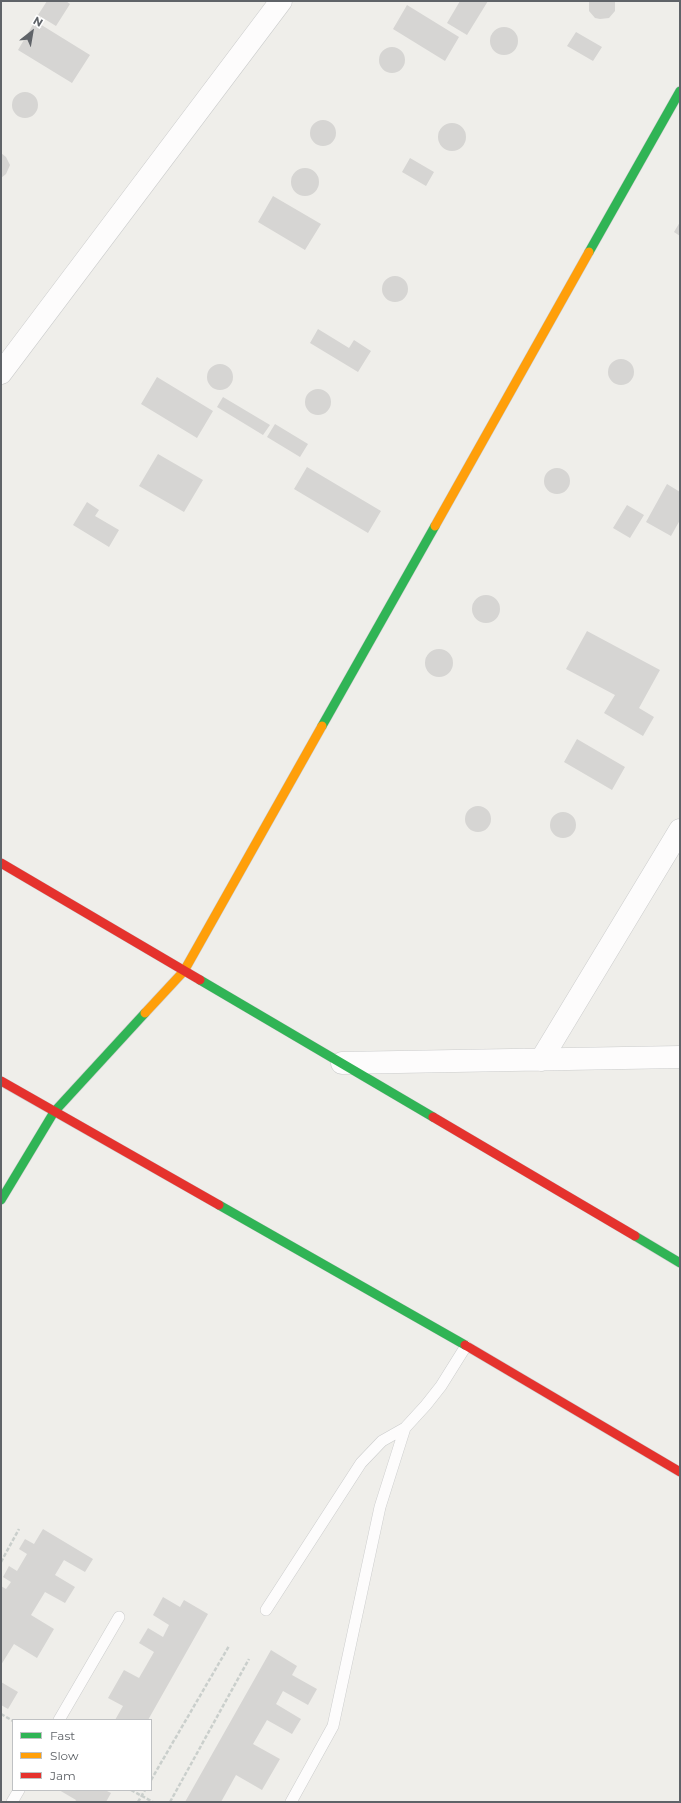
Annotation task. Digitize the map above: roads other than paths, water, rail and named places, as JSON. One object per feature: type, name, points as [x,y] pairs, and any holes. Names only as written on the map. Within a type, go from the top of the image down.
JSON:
[{"type":"street","points":[[1,373],[281,1]]},
{"type":"street","points":[[1,1200],[54,1112],[184,971],[680,91]]},
{"type":"street","points":[[541,1060],[680,830]]},
{"type":"street","points":[[1,863],[680,1263]]},
{"type":"street","points":[[342,1064],[680,1057]]},
{"type":"street","points":[[1,1081],[466,1346],[680,1472]]},
{"type":"lane","points":[[266,1610],[362,1463],[382,1441],[405,1428],[441,1386],[466,1346]]},
{"type":"lane","points":[[291,1802],[333,1726],[380,1507],[405,1428]]},
{"type":"lane","points":[[60,1719],[119,1617]]},
{"type":"lane","points":[[12,1802],[18,1791]]}]
